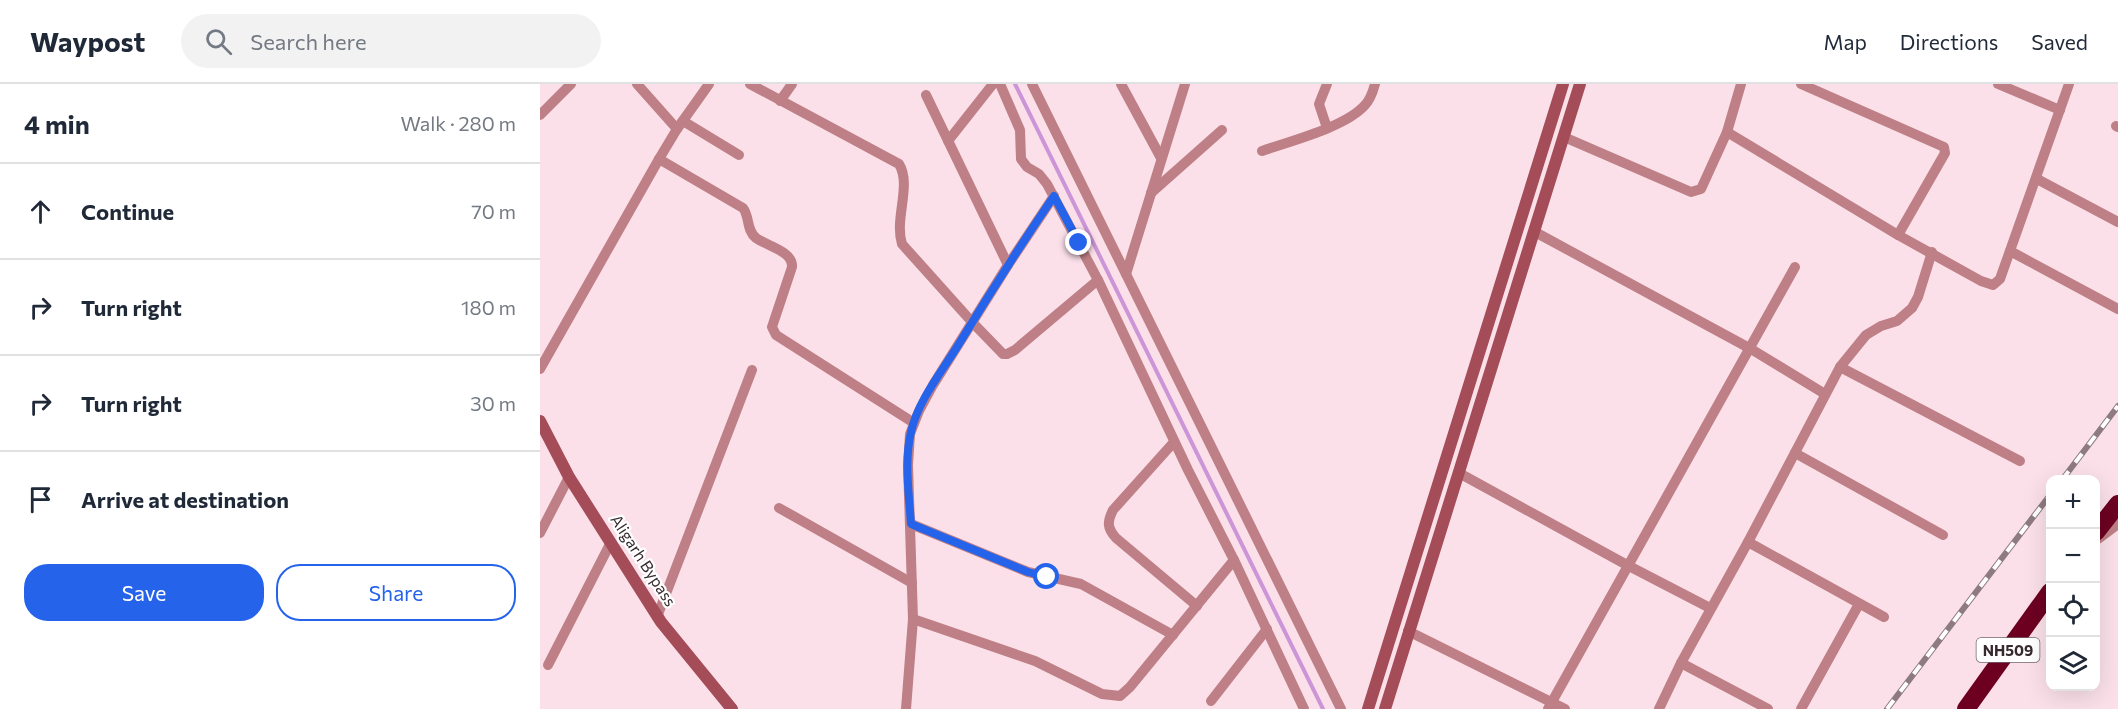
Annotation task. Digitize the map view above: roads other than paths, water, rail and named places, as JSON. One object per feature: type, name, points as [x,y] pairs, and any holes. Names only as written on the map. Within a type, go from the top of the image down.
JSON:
[{"type":"highway","points":[[2098,529],[2118,504]]},
{"type":"highway","name":"NH509","points":[[1966,709],[2046,598]]},
{"type":"main road","points":[[1368,709],[1563,84]]},
{"type":"main road","points":[[1385,709],[1580,84]]},
{"type":"main road","name":"Aligarh Bypass","points":[[540,421],[569,477],[657,617],[732,709]]},
{"type":"street","points":[[540,115],[571,84]]},
{"type":"street","points":[[637,84],[680,125],[739,155]]},
{"type":"street","points":[[540,369],[659,159],[709,84]]},
{"type":"street","points":[[750,84],[899,164],[904,173],[899,224],[902,244],[999,350],[1007,354],[1015,350],[1098,280]]},
{"type":"street","points":[[780,101],[792,84]]},
{"type":"street","points":[[948,141],[993,84]]},
{"type":"street","points":[[1000,84],[1020,130],[1021,159],[1027,167],[1039,174],[1054,196],[1098,280],[1304,709]]},
{"type":"street","points":[[1032,84],[1341,709]]},
{"type":"street","points":[[1121,84],[1161,158]]},
{"type":"street","points":[[1126,274],[1185,84]]},
{"type":"street","points":[[1327,84],[1319,104],[1327,128]]},
{"type":"street","points":[[1263,151],[1327,128],[1350,117],[1364,107],[1375,84]]},
{"type":"street","points":[[1564,137],[1691,192],[1701,189],[1727,132],[1741,84]]},
{"type":"street","points":[[1801,84],[1944,147],[1946,153],[1898,235]]},
{"type":"street","points":[[1998,84],[2060,110]]},
{"type":"street","points":[[1727,132],[1898,235],[1981,281],[1993,285],[2000,279],[2069,84]]},
{"type":"street","points":[[926,95],[1008,265]]},
{"type":"street","points":[[1150,193],[1222,130]]},
{"type":"street","points":[[659,159],[743,208],[750,230],[756,238],[789,257],[792,267],[772,327],[776,335],[914,423]]},
{"type":"street","points":[[2037,179],[2118,221]]},
{"type":"street","points":[[906,709],[913,619],[908,465],[910,434],[933,385],[1054,196]]},
{"type":"street","points":[[1535,232],[1751,349],[1825,394]]},
{"type":"street","points":[[2010,251],[2118,309]]},
{"type":"street","points":[[1659,709],[1710,608],[1748,542],[1840,367],[1866,335],[1881,326],[1898,321],[1912,309],[1932,252]]},
{"type":"street","points":[[1550,706],[1795,267]]},
{"type":"street","points":[[1840,367],[2019,461]]},
{"type":"street","points":[[657,617],[752,370]]},
{"type":"street","points":[[1174,441],[1113,510],[1108,519],[1108,526],[1116,538],[1197,606]]},
{"type":"street","points":[[1795,453],[1943,535]]},
{"type":"street","points":[[1459,472],[1627,566],[1710,608]]},
{"type":"street","points":[[540,533],[569,477]]},
{"type":"street","points":[[779,508],[912,583]]},
{"type":"street","points":[[911,524],[1028,572],[1072,580],[1173,635]]},
{"type":"street","points":[[2100,538],[2118,524]]},
{"type":"street","points":[[1748,542],[1884,617]]},
{"type":"street","points":[[548,665],[610,544]]},
{"type":"street","points":[[913,619],[1035,661],[1102,694],[1120,696],[1234,560]]},
{"type":"street","points":[[1801,709],[1859,604]]},
{"type":"street","points":[[1210,701],[1267,629]]},
{"type":"street","points":[[1408,631],[1550,706],[1564,709]]},
{"type":"street","points":[[1681,663],[1768,709]]},
{"type":"waterway","points":[[1015,84],[1323,709]]},
{"type":"railway","points":[[2066,475],[2118,406]]},
{"type":"railway","points":[[1887,709],[2046,500]]}]
